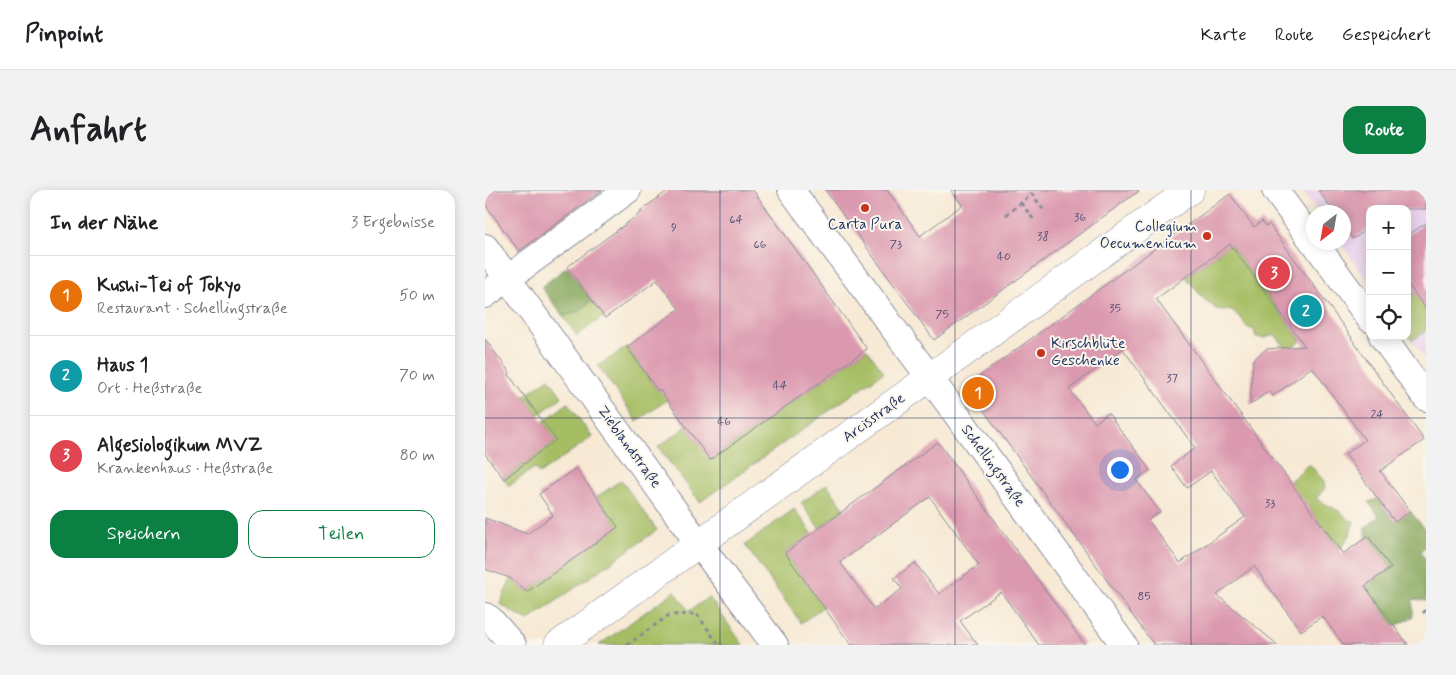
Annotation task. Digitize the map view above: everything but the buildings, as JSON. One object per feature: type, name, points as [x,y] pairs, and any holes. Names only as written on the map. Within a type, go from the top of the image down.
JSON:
[{"type":"main road","name":"Arcisstraße","points":[[558,645],[1190,190]]},
{"type":"street","points":[[485,295],[628,190]]},
{"type":"street","name":"Schellingstraße","points":[[791,190],[1124,645]]},
{"type":"street","points":[[1275,190],[1306,231]]},
{"type":"street","name":"Zieblandstraße","points":[[485,247],[685,525],[775,645]]},
{"type":"street","points":[[1320,250],[1366,314]]},
{"type":"street","points":[[1385,340],[1426,398]]},
{"type":"street","points":[[485,616],[490,619],[513,645]]},
{"type":"path","points":[[1006,215],[1032,194],[1045,212]]},
{"type":"path","points":[[1021,203],[1034,220]]},
{"type":"path","points":[[627,645],[669,615],[697,614],[719,645]]},
{"type":"shaded area","points":[[1302,190],[1426,190],[1426,360],[1411,339],[1411,205],[1366,205],[1366,278],[1345,250],[1351,250],[1351,205],[1313,205]]},
{"type":"green space","points":[[1230,244],[1301,341],[1288,350],[1275,335],[1264,338],[1256,337],[1254,330],[1246,327],[1242,319],[1232,311],[1216,309],[1203,298],[1186,277]]},
{"type":"green space","points":[[567,267],[592,300],[578,312],[563,316],[541,287]]},
{"type":"green space","points":[[1411,288],[1426,309],[1426,331],[1412,340]]},
{"type":"green space","points":[[592,300],[604,316],[577,336],[563,316],[578,312]]},
{"type":"green space","points":[[627,347],[658,391],[716,350],[714,367],[637,421],[598,366]]},
{"type":"green space","points":[[867,349],[884,372],[700,502],[658,447],[686,427],[711,460]]},
{"type":"green space","points":[[549,378],[562,397],[538,415],[524,396]]},
{"type":"green space","points":[[568,403],[592,437],[539,474],[534,468],[509,486],[504,479],[556,441],[543,422]]},
{"type":"green space","points":[[1309,464],[1324,481],[1325,488],[1316,499],[1341,512],[1348,520],[1354,521],[1350,535],[1340,549],[1289,482]]},
{"type":"green space","points":[[621,480],[657,530],[528,621],[500,604],[511,579],[527,592],[618,527],[597,497]]},
{"type":"green space","points":[[827,484],[844,509],[819,528],[801,503]]},
{"type":"green space","points":[[1378,499],[1394,522],[1410,511],[1426,530],[1426,547],[1420,552],[1426,560],[1426,601],[1413,599],[1413,617],[1394,627],[1365,586],[1391,567],[1369,536],[1367,537],[1364,529],[1379,516],[1368,502]]},
{"type":"green space","points":[[794,509],[812,533],[785,553],[824,606],[801,623],[745,545]]},
{"type":"green space","points":[[675,591],[689,611],[709,597],[743,645],[599,645]]},
{"type":"place","name":"Carta Pura","points":[[865,208]]},
{"type":"place","name":"Collegium Oecumenicum","points":[[1207,236]]},
{"type":"place","name":"Algesiologikum MVZ","points":[[1274,273]]},
{"type":"place","name":"Haus 1","points":[[1306,311]]},
{"type":"place","name":"Kirschblüte Geschenke","points":[[1041,353]]},
{"type":"place","name":"Kushi-Tei of Tokyo","points":[[978,393]]}]
